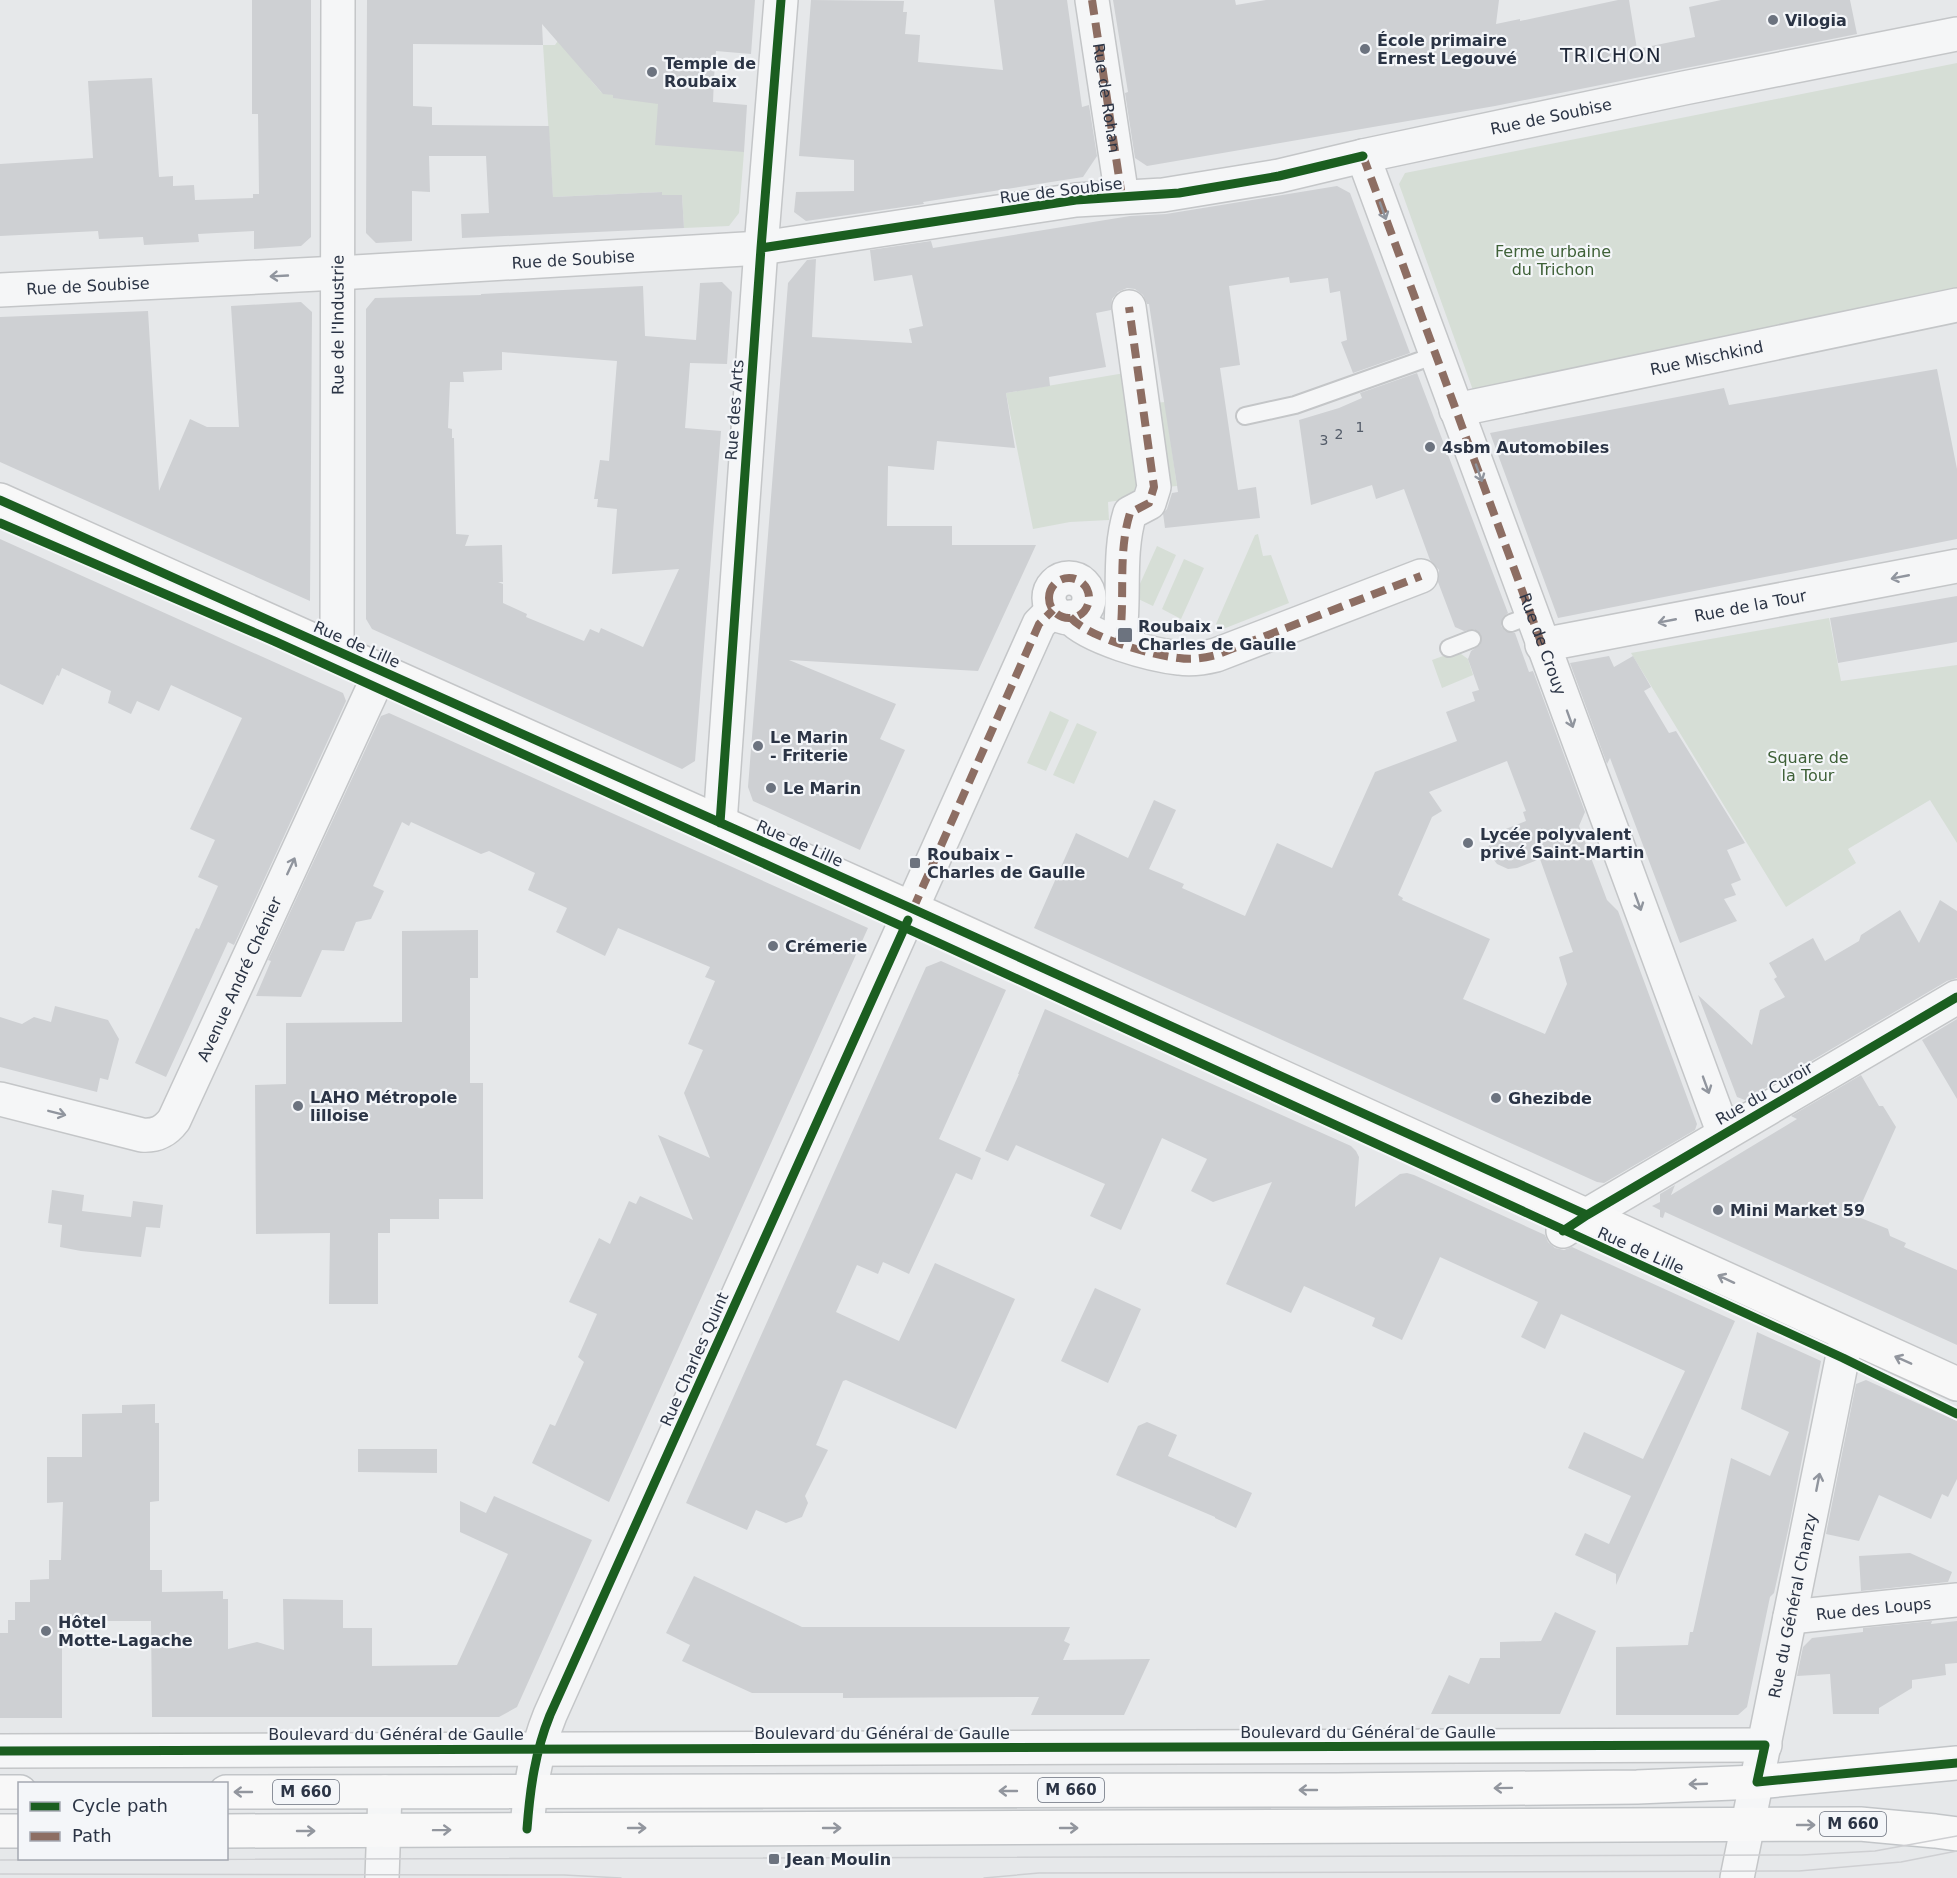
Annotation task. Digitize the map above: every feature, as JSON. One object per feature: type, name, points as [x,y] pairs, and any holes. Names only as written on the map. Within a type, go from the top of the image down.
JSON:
[{"type":"main road","name":"Rue de Lille","points":[[0,500],[720,823],[908,918],[1575,1223],[1848,1335],[1957,1384]]},
{"type":"main road","name":"M 660","points":[[228,1792],[1336,1790],[1637,1786],[1757,1782],[1957,1763]]},
{"type":"main road","points":[[0,1792],[18,1792]]},
{"type":"main road","name":"M 660","points":[[228,1831],[1860,1824],[1957,1834]]},
{"type":"main road","points":[[0,1831],[18,1831]]},
{"type":"street","name":"Rue de l'Industrie","points":[[337,651],[338,0]]},
{"type":"street","name":"Rue des Arts","points":[[720,823],[781,0]]},
{"type":"street","name":"Rue de Rohan","points":[[1092,0],[1122,197]]},
{"type":"street","name":"Rue de Soubise","points":[[0,290],[761,248],[1064,202],[1163,195],[1279,176],[1363,156],[1957,34]]},
{"type":"street","name":"Rue de Crouy","points":[[1363,156],[1456,410],[1528,628],[1724,1134]]},
{"type":"street","name":"Rue Mischkind","points":[[1456,410],[1957,305]]},
{"type":"street","points":[[1129,307],[1154,487],[1149,503],[1130,513],[1124,533],[1123,610],[1119,643],[1181,659],[1209,656],[1421,576]]},
{"type":"street","name":"Rue de la Tour","points":[[1528,628],[1957,566]]},
{"type":"street","name":"Rue Charles Quint","points":[[527,1828],[537,1749],[555,1703],[1039,624],[1061,614],[1081,627],[1119,643]]},
{"type":"street","name":"Avenue André Chénier","points":[[0,1099],[142,1134],[155,1135],[167,1129],[174,1120],[381,671]]},
{"type":"street","name":"Rue du Curoir","points":[[1575,1223],[1957,997]]},
{"type":"street","name":"Rue du Général Chanzy","points":[[1737,1878],[1848,1335]]},
{"type":"street","name":"Rue des Loups","points":[[1790,1617],[1957,1600]]},
{"type":"street","name":"Boulevard du Général de Gaulle","points":[[0,1751],[1765,1745]]},
{"type":"street","points":[[382,1878],[385,1792]]},
{"type":"lane","points":[[1245,416],[1295,405],[1436,356]]},
{"type":"lane","points":[[1449,648],[1472,639]]},
{"type":"green space","points":[[574,18],[590,62],[589,78],[601,92],[613,95],[613,98],[654,101],[744,152],[739,213],[729,226],[684,228],[682,195],[662,195],[662,192],[553,197],[543,45],[555,45]]},
{"type":"green space","name":"Ferme urbaine du Trichon","points":[[1957,63],[1957,290],[1474,393],[1399,184],[1405,173]]},
{"type":"green space","points":[[1125,373],[1144,497],[1108,502],[1109,520],[1070,522],[1033,529],[1006,393]]},
{"type":"green space","points":[[1165,402],[1177,486],[1167,487],[1154,403]]},
{"type":"green space","points":[[1258,534],[1263,556],[1271,555],[1289,603],[1218,631],[1216,624],[1255,535]]},
{"type":"green space","points":[[1157,546],[1176,555],[1153,606],[1134,597]]},
{"type":"green space","points":[[1184,559],[1204,568],[1181,619],[1162,609]]},
{"type":"green space","name":"Square de la Tour","points":[[1829,618],[1841,681],[1957,665],[1957,843],[1930,800],[1848,849],[1856,863],[1786,907],[1631,653]]},
{"type":"green space","points":[[1457,651],[1468,659],[1473,675],[1442,688],[1432,660]]},
{"type":"green space","points":[[1050,711],[1069,720],[1046,771],[1027,763]]},
{"type":"green space","points":[[1077,723],[1097,732],[1074,784],[1053,775]]},
{"type":"building","points":[[252,0],[311,0],[311,237],[301,246],[254,249],[254,231],[198,234],[199,242],[144,245],[143,237],[99,239],[98,231],[0,236],[0,164],[93,158],[88,81],[152,78],[159,177],[173,176],[173,186],[194,185],[195,200],[253,198],[253,194],[259,194],[258,114],[252,114]]},
{"type":"building","points":[[367,0],[755,0],[751,54],[716,51],[714,78],[713,102],[747,105],[744,152],[655,145],[658,104],[613,98],[613,95],[603,94],[542,24],[543,45],[413,44],[413,106],[432,107],[432,125],[549,126],[553,197],[662,192],[662,195],[682,195],[684,228],[462,238],[461,214],[489,213],[486,156],[429,156],[430,192],[412,191],[412,241],[376,243],[366,233]]},
{"type":"building","points":[[811,0],[904,1],[903,12],[907,12],[905,34],[920,35],[918,62],[1003,70],[994,0],[1067,0],[1082,107],[1089,105],[1097,156],[1083,177],[806,221],[794,212],[796,192],[854,191],[854,160],[799,156]]},
{"type":"building","points":[[1113,0],[1235,0],[1236,5],[1266,0],[1499,0],[1496,24],[1618,0],[1629,0],[1637,49],[1695,37],[1689,7],[1721,0],[1850,0],[1857,34],[1495,106],[1147,166],[1135,158],[1125,93],[1128,92]]},
{"type":"building","points":[[1337,186],[1350,193],[1410,353],[1353,373],[1341,342],[1347,340],[1340,291],[1330,293],[1328,278],[1290,283],[1289,277],[1229,286],[1240,365],[1220,368],[1238,490],[1256,487],[1260,518],[1165,528],[1163,513],[1167,509],[1172,493],[1178,492],[1149,304],[1135,289],[1127,288],[1118,292],[1112,299],[1111,310],[1096,313],[1106,367],[1049,377],[1050,386],[1006,393],[1015,448],[937,441],[934,470],[888,466],[887,526],[952,526],[952,545],[1036,545],[978,671],[789,660],[896,704],[880,739],[905,750],[860,850],[753,801],[748,787],[788,283],[807,260],[816,259],[812,337],[912,343],[909,329],[923,326],[912,275],[874,281],[870,250],[931,241],[933,248]]},
{"type":"building","points":[[722,282],[732,292],[727,364],[690,363],[685,428],[721,431],[695,761],[682,769],[372,629],[366,619],[366,309],[375,298],[643,286],[645,336],[696,340],[700,283]],"holes":[[[502,352],[617,361],[609,461],[600,460],[594,499],[598,499],[597,507],[617,509],[612,574],[679,569],[643,647],[601,628],[599,633],[590,629],[584,641],[526,617],[527,614],[503,603],[503,584],[498,582],[503,582],[502,545],[465,546],[469,535],[456,534],[454,438],[452,438],[452,429],[448,428],[450,382],[464,382],[463,372],[502,370]]]},
{"type":"building","points":[[301,302],[312,312],[310,601],[0,462],[0,317],[148,311],[159,491],[190,419],[207,427],[239,427],[231,306]]},
{"type":"building","points":[[1937,369],[1957,469],[1957,539],[1558,618],[1490,433],[1724,388],[1729,405]]},
{"type":"building","points":[[1417,373],[1508,613],[1503,617],[1501,626],[1505,631],[1515,633],[1529,672],[1533,671],[1585,812],[1579,826],[1607,900],[1618,911],[1697,1124],[1695,1130],[1604,1183],[1597,1182],[1034,928],[1076,833],[1128,858],[1154,800],[1176,810],[1149,869],[1184,884],[1182,888],[1245,916],[1277,843],[1332,868],[1375,772],[1457,741],[1446,712],[1475,701],[1472,692],[1479,690],[1468,659],[1471,651],[1480,645],[1481,635],[1474,629],[1464,631],[1455,627],[1438,582],[1439,570],[1430,560],[1404,489],[1376,499],[1372,485],[1311,505],[1299,420],[1339,408],[1362,398],[1360,393]],"holes":[[[1507,761],[1526,811],[1523,812],[1526,821],[1498,832],[1491,840],[1487,851],[1497,864],[1508,869],[1540,859],[1573,952],[1559,957],[1567,984],[1545,1034],[1463,999],[1490,939],[1402,900],[1403,898],[1398,895],[1432,817],[1442,811],[1429,792]]]},
{"type":"building","points":[[0,539],[343,693],[346,701],[234,945],[228,942],[166,1077],[135,1063],[196,928],[199,929],[218,886],[198,877],[215,840],[190,829],[242,718],[171,685],[159,711],[137,701],[131,714],[108,703],[111,691],[62,668],[43,705],[0,684]]},
{"type":"building","points":[[1957,596],[1957,642],[1838,663],[1830,618]]},
{"type":"building","points":[[1609,656],[1614,667],[1633,656],[1651,687],[1644,691],[1669,733],[1676,731],[1745,843],[1727,850],[1741,880],[1731,884],[1736,895],[1724,899],[1737,921],[1680,943],[1610,758],[1607,764],[1570,663]]},
{"type":"building","points":[[389,713],[868,928],[609,1502],[532,1463],[550,1424],[555,1426],[584,1362],[578,1357],[597,1314],[569,1302],[599,1238],[610,1244],[629,1201],[636,1204],[640,1196],[693,1220],[658,1135],[710,1158],[684,1093],[703,1050],[688,1044],[715,981],[705,977],[710,967],[618,928],[605,956],[556,932],[567,908],[528,890],[535,873],[489,851],[481,854],[411,822],[409,826],[402,822],[373,886],[384,891],[371,919],[356,922],[344,951],[322,950],[301,997],[256,996],[271,961],[268,960],[381,716]]},
{"type":"building","points":[[1940,900],[1957,911],[1957,978],[1947,981],[1745,1100],[1737,1097],[1698,995],[1752,1045],[1760,1010],[1785,997],[1774,979],[1777,977],[1769,963],[1813,938],[1825,961],[1859,941],[1861,935],[1900,910],[1919,943]]},
{"type":"building","points":[[478,930],[478,978],[470,978],[470,1083],[483,1083],[483,1199],[439,1199],[439,1219],[390,1219],[390,1233],[378,1233],[378,1304],[329,1304],[330,1233],[256,1234],[255,1085],[286,1084],[286,1023],[402,1022],[402,931]]},
{"type":"building","points":[[941,961],[1006,990],[939,1139],[981,1158],[972,1180],[956,1173],[909,1274],[883,1262],[878,1274],[857,1265],[836,1312],[899,1341],[935,1263],[1015,1299],[956,1429],[846,1380],[843,1381],[816,1445],[828,1450],[805,1496],[808,1503],[802,1517],[786,1523],[756,1510],[747,1530],[686,1503],[926,967]]},
{"type":"building","points":[[55,1006],[108,1020],[119,1039],[108,1080],[100,1078],[97,1092],[0,1067],[0,1017],[22,1024],[34,1017],[51,1022]]},
{"type":"building","points":[[1045,1009],[1351,1146],[1359,1157],[1355,1207],[1400,1174],[1414,1175],[1545,1235],[1548,1242],[1555,1248],[1564,1250],[1572,1247],[1735,1321],[1616,1585],[1616,1574],[1575,1555],[1585,1533],[1609,1544],[1631,1496],[1568,1468],[1584,1432],[1643,1459],[1685,1371],[1561,1314],[1545,1349],[1521,1337],[1538,1302],[1440,1257],[1402,1340],[1372,1326],[1375,1318],[1304,1286],[1291,1313],[1226,1284],[1272,1182],[1213,1202],[1191,1191],[1207,1159],[1162,1138],[1121,1230],[1090,1216],[1105,1184],[1016,1145],[1008,1161],[985,1151]]},
{"type":"building","points":[[1957,1019],[1957,1099],[1922,1040]]},
{"type":"building","points":[[1861,1075],[1879,1106],[1883,1106],[1896,1127],[1856,1216],[1888,1229],[1890,1236],[1906,1243],[1904,1247],[1957,1270],[1957,1345],[1665,1212],[1663,1218],[1660,1217],[1660,1210],[1652,1206],[1660,1202],[1660,1194],[1675,1185],[1671,1195],[1797,1119],[1791,1116]]},
{"type":"building","points":[[52,1190],[84,1195],[82,1211],[131,1217],[133,1201],[163,1205],[160,1228],[146,1227],[141,1257],[60,1247],[62,1225],[48,1223]]},
{"type":"building","points":[[1095,1288],[1141,1309],[1108,1383],[1061,1361]]},
{"type":"building","points":[[1757,1332],[1821,1361],[1789,1526],[1774,1593],[1770,1597],[1747,1707],[1738,1715],[1616,1715],[1616,1647],[1688,1645],[1690,1632],[1693,1632],[1731,1458],[1770,1476],[1789,1432],[1741,1409]]},
{"type":"building","points":[[1866,1380],[1957,1421],[1957,1479],[1948,1497],[1942,1494],[1931,1519],[1879,1495],[1859,1541],[1826,1534],[1856,1384]]},
{"type":"building","points":[[155,1404],[155,1423],[159,1423],[159,1501],[150,1502],[150,1570],[162,1570],[162,1592],[223,1591],[223,1599],[228,1599],[228,1649],[257,1642],[284,1650],[283,1599],[343,1600],[343,1628],[372,1628],[372,1666],[457,1665],[508,1554],[460,1532],[460,1501],[486,1513],[494,1496],[592,1540],[517,1707],[499,1717],[152,1717],[151,1621],[62,1621],[62,1718],[0,1718],[0,1633],[8,1633],[8,1620],[15,1620],[15,1602],[30,1602],[30,1580],[49,1579],[49,1560],[61,1560],[63,1502],[47,1503],[47,1457],[82,1457],[82,1414],[122,1413],[122,1405]]},
{"type":"building","points":[[1147,1422],[1177,1435],[1168,1456],[1252,1493],[1236,1528],[1116,1475],[1138,1426]]},
{"type":"building","points":[[358,1449],[437,1449],[437,1473],[358,1472]]},
{"type":"building","points":[[1910,1553],[1952,1572],[1948,1582],[1861,1591],[1859,1556]]},
{"type":"building","points":[[694,1576],[802,1627],[1070,1627],[1064,1641],[1070,1644],[1063,1660],[1150,1659],[1124,1715],[1031,1715],[1039,1697],[843,1698],[843,1693],[752,1693],[682,1661],[690,1645],[666,1633]]},
{"type":"building","points":[[1555,1612],[1596,1631],[1560,1714],[1431,1714],[1449,1675],[1469,1684],[1480,1658],[1500,1658],[1500,1642],[1541,1641]]},
{"type":"building","points":[[1932,1621],[1931,1624],[1957,1621],[1957,1663],[1945,1664],[1946,1675],[1912,1680],[1912,1688],[1879,1708],[1879,1714],[1833,1714],[1830,1674],[1797,1676],[1803,1647],[1812,1638],[1863,1632],[1863,1628]]},
{"type":"tram line","points":[[228,1859],[1802,1855],[1875,1851],[1957,1836]]},
{"type":"tram line","points":[[984,1878],[1039,1873],[1799,1871],[1901,1862],[1957,1851]]},
{"type":"tram line","points":[[0,1860],[18,1860]]},
{"type":"tram line","points":[[0,1874],[564,1875],[621,1878]]},
{"type":"marked path","points":[[1092,0],[1122,197]]},
{"type":"marked path","points":[[1363,156],[1542,645]]},
{"type":"marked path","points":[[1119,643],[1126,529],[1130,513],[1149,503],[1154,487],[1129,307]]},
{"type":"marked path","points":[[1070,617],[1091,632],[1121,644],[1167,656],[1184,659],[1198,658],[1216,655],[1421,576]]},
{"type":"marked path","points":[[1069,578],[1083,584],[1089,598],[1083,612],[1069,618],[1055,612],[1049,598],[1055,584],[1069,578]]},
{"type":"marked path","points":[[913,909],[1039,624],[1053,610]]},
{"type":"cycle path","points":[[720,823],[781,0]]},
{"type":"cycle path","points":[[761,248],[1076,200],[1179,193],[1279,176],[1363,156]]},
{"type":"cycle path","points":[[0,500],[913,909],[1587,1215]]},
{"type":"cycle path","points":[[0,523],[274,641],[941,944],[1843,1358],[1957,1414]]},
{"type":"cycle path","points":[[527,1829],[534,1771],[540,1743],[550,1715],[908,920]]},
{"type":"cycle path","points":[[1563,1231],[1957,997]]},
{"type":"cycle path","points":[[0,1751],[1765,1745],[1757,1782],[1957,1763]]},
{"type":"place","name":"Vilogia","points":[[1773,20]]},
{"type":"place","name":"École primaire Ernest Legouvé","points":[[1365,49]]},
{"type":"place","name":"Temple de Roubaix","points":[[652,72]]},
{"type":"place","name":"4sbm Automobiles","points":[[1430,447]]},
{"type":"place","name":"Roubaix - Charles de Gaulle","points":[[1125,635]]},
{"type":"place","name":"Le Marin - Friterie","points":[[758,746]]},
{"type":"place","name":"Le Marin","points":[[771,788]]},
{"type":"place","name":"Lycée polyvalent privé Saint-Martin","points":[[1468,843]]},
{"type":"place","name":"Roubaix – Charles de Gaulle","points":[[915,863]]},
{"type":"place","name":"Crémerie","points":[[773,946]]},
{"type":"place","name":"Ghezibde","points":[[1496,1098]]},
{"type":"place","name":"LAHO Métropole lilloise","points":[[298,1106]]},
{"type":"place","name":"Mini Market 59","points":[[1718,1210]]},
{"type":"place","name":"Hôtel Motte-Lagache","points":[[46,1631]]},
{"type":"place","name":"Jean Moulin","points":[[774,1859]]},
{"type":"district","name":"TRICHON","points":[[1611,55]]}]
